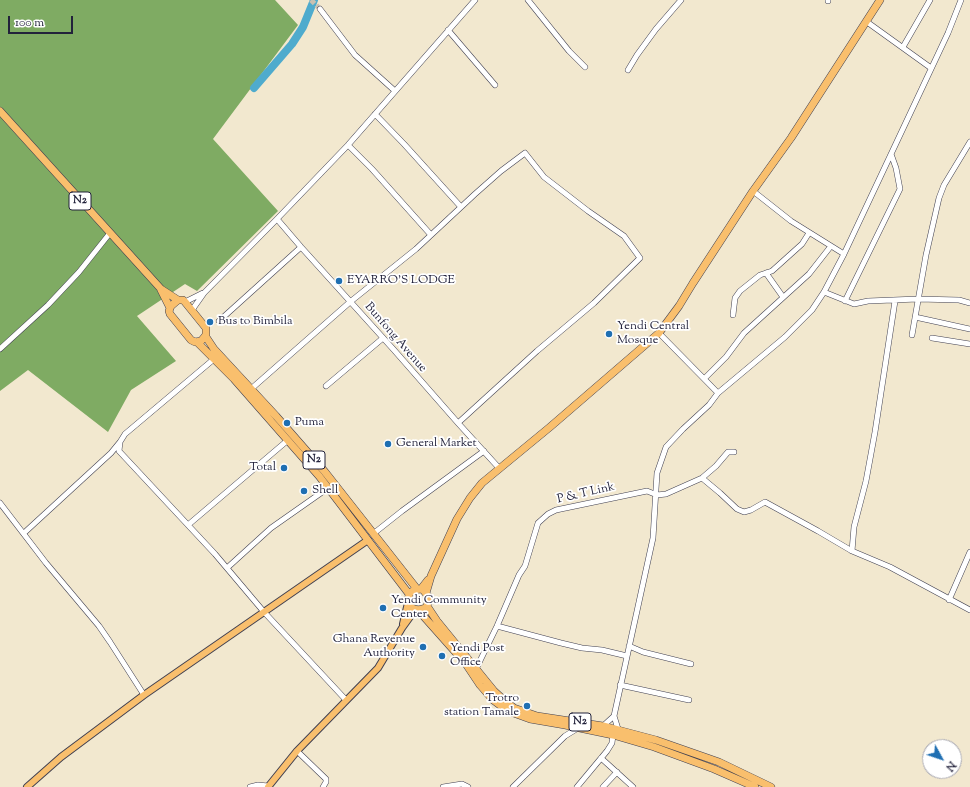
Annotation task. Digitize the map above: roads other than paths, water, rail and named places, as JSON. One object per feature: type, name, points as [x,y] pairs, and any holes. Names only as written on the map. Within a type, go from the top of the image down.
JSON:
[{"type":"highway","points":[[421,590],[431,576],[457,519],[470,498],[482,483],[550,427],[660,332],[679,306],[753,192],[791,138],[880,0]]},
{"type":"highway","name":"N2","points":[[0,111],[161,289],[170,308]]},
{"type":"highway","name":"N2","points":[[161,289],[182,301]]},
{"type":"highway","points":[[182,301],[192,310],[206,328],[206,337],[203,340],[198,342],[191,340],[170,314],[172,304],[182,301]]},
{"type":"highway","name":"N2","points":[[206,337],[214,349],[324,472],[373,534],[421,590]]},
{"type":"highway","name":"N2","points":[[198,342],[234,379],[288,440],[328,488],[409,594]]},
{"type":"highway","points":[[414,590],[421,590],[429,599],[425,608],[416,610],[409,606],[409,594],[414,590]]},
{"type":"highway","name":"N2","points":[[427,606],[437,621],[494,691],[514,708],[537,716],[603,726],[714,769],[755,787]]},
{"type":"highway","name":"N2","points":[[416,610],[466,664],[480,685],[493,700],[508,711],[530,719],[578,728],[615,731],[656,740],[719,762],[771,787]]},
{"type":"main road","points":[[27,787],[61,757],[144,695],[368,540]]},
{"type":"main road","points":[[402,628],[408,603]]},
{"type":"main road","points":[[270,786],[297,751],[378,668],[402,628],[416,610]]},
{"type":"street","points":[[192,310],[204,293],[278,219],[348,145],[474,0]]},
{"type":"street","points":[[528,0],[569,51],[585,67]]},
{"type":"street","points":[[628,70],[653,34],[681,0]]},
{"type":"street","points":[[903,47],[930,0]]},
{"type":"street","points":[[577,787],[612,743],[615,731],[614,716],[620,685],[653,538],[657,495],[657,473],[666,447],[683,428],[710,405],[718,393],[785,337],[812,310],[824,292],[844,254],[948,33],[961,0]]},
{"type":"street","points":[[320,9],[356,55],[395,91]]},
{"type":"street","points":[[867,22],[931,68]]},
{"type":"street","points":[[448,30],[495,85]]},
{"type":"street","points":[[375,114],[461,207]]},
{"type":"street","points":[[912,335],[926,256],[939,198],[944,185],[970,142]]},
{"type":"street","points":[[348,145],[372,168],[431,235]]},
{"type":"street","points":[[251,390],[350,302],[431,235],[500,171],[525,153],[544,177],[588,211],[624,236],[640,258],[594,303],[537,351],[458,424]]},
{"type":"street","points":[[845,301],[900,189],[896,168],[891,154]]},
{"type":"street","points":[[753,192],[809,233],[844,254]]},
{"type":"street","name":"Bunfong Avenue","points":[[278,219],[458,424],[499,468]]},
{"type":"street","points":[[0,349],[79,272],[110,233]]},
{"type":"street","points":[[733,315],[735,298],[760,275],[772,271],[802,244],[809,233]]},
{"type":"street","points":[[705,378],[726,357],[744,333],[809,274],[831,246]]},
{"type":"street","points":[[219,321],[301,247]]},
{"type":"street","points":[[766,273],[783,297]]},
{"type":"street","points":[[824,292],[854,304],[868,301],[918,299],[959,300],[970,303]]},
{"type":"street","points":[[182,301],[204,293]]},
{"type":"street","points":[[852,551],[854,527],[866,481],[875,432],[895,301]]},
{"type":"street","points":[[915,317],[970,329]]},
{"type":"street","points":[[660,332],[718,393]]},
{"type":"street","points":[[326,386],[383,338]]},
{"type":"street","points":[[932,338],[970,344]]},
{"type":"street","points":[[24,533],[111,453],[125,434],[214,359]]},
{"type":"street","points":[[188,525],[288,440]]},
{"type":"street","points":[[120,442],[119,451],[227,568],[264,612],[346,700]]},
{"type":"street","points":[[373,534],[484,451]]},
{"type":"street","points":[[657,495],[666,494],[702,478],[716,466],[728,452],[734,452]]},
{"type":"street","points":[[702,478],[737,509],[744,512],[751,510],[764,502],[852,551],[890,567],[970,610]]},
{"type":"street","points":[[227,568],[271,528],[328,488]]},
{"type":"street","name":"P & T Link","points":[[476,669],[497,626],[519,575],[526,566],[538,523],[548,514],[556,510],[647,491],[657,495]]},
{"type":"street","points":[[0,503],[99,626],[144,695]]},
{"type":"street","points":[[949,600],[970,552]]},
{"type":"street","points":[[497,626],[582,648],[602,650],[627,656]]},
{"type":"street","points":[[629,646],[643,652],[691,664]]},
{"type":"street","points":[[620,685],[689,700]]},
{"type":"street","points":[[603,726],[614,716]]},
{"type":"street","points":[[513,787],[565,736],[578,728]]},
{"type":"street","points":[[297,751],[326,779],[326,782],[322,787]]},
{"type":"street","points":[[601,758],[633,787]]},
{"type":"street","points":[[603,787],[617,772]]},
{"type":"street","points":[[443,787],[462,784],[468,787]]},
{"type":"street","points":[[250,787],[258,785],[270,786]]},
{"type":"waterway","points":[[254,88],[292,44],[303,27],[314,0]]},
{"type":"tunnel","points":[[311,0],[320,9]]},
{"type":"place","name":"EYARRO'S LODGE","points":[[339,281]]},
{"type":"place","name":"Bus to Bimbila","points":[[210,322]]},
{"type":"place","name":"Yendi Central Mosque","points":[[609,334]]},
{"type":"place","name":"Puma","points":[[287,423]]},
{"type":"place","name":"General Market","points":[[388,444]]},
{"type":"place","name":"Total","points":[[284,468]]},
{"type":"place","name":"Shell","points":[[304,491]]},
{"type":"place","name":"Yendi Community Center","points":[[383,608]]},
{"type":"place","name":"Ghana Revenue Authority","points":[[423,647]]},
{"type":"place","name":"Yendi Post Office","points":[[442,656]]},
{"type":"place","name":"Trotro station Tamale","points":[[527,706]]}]
